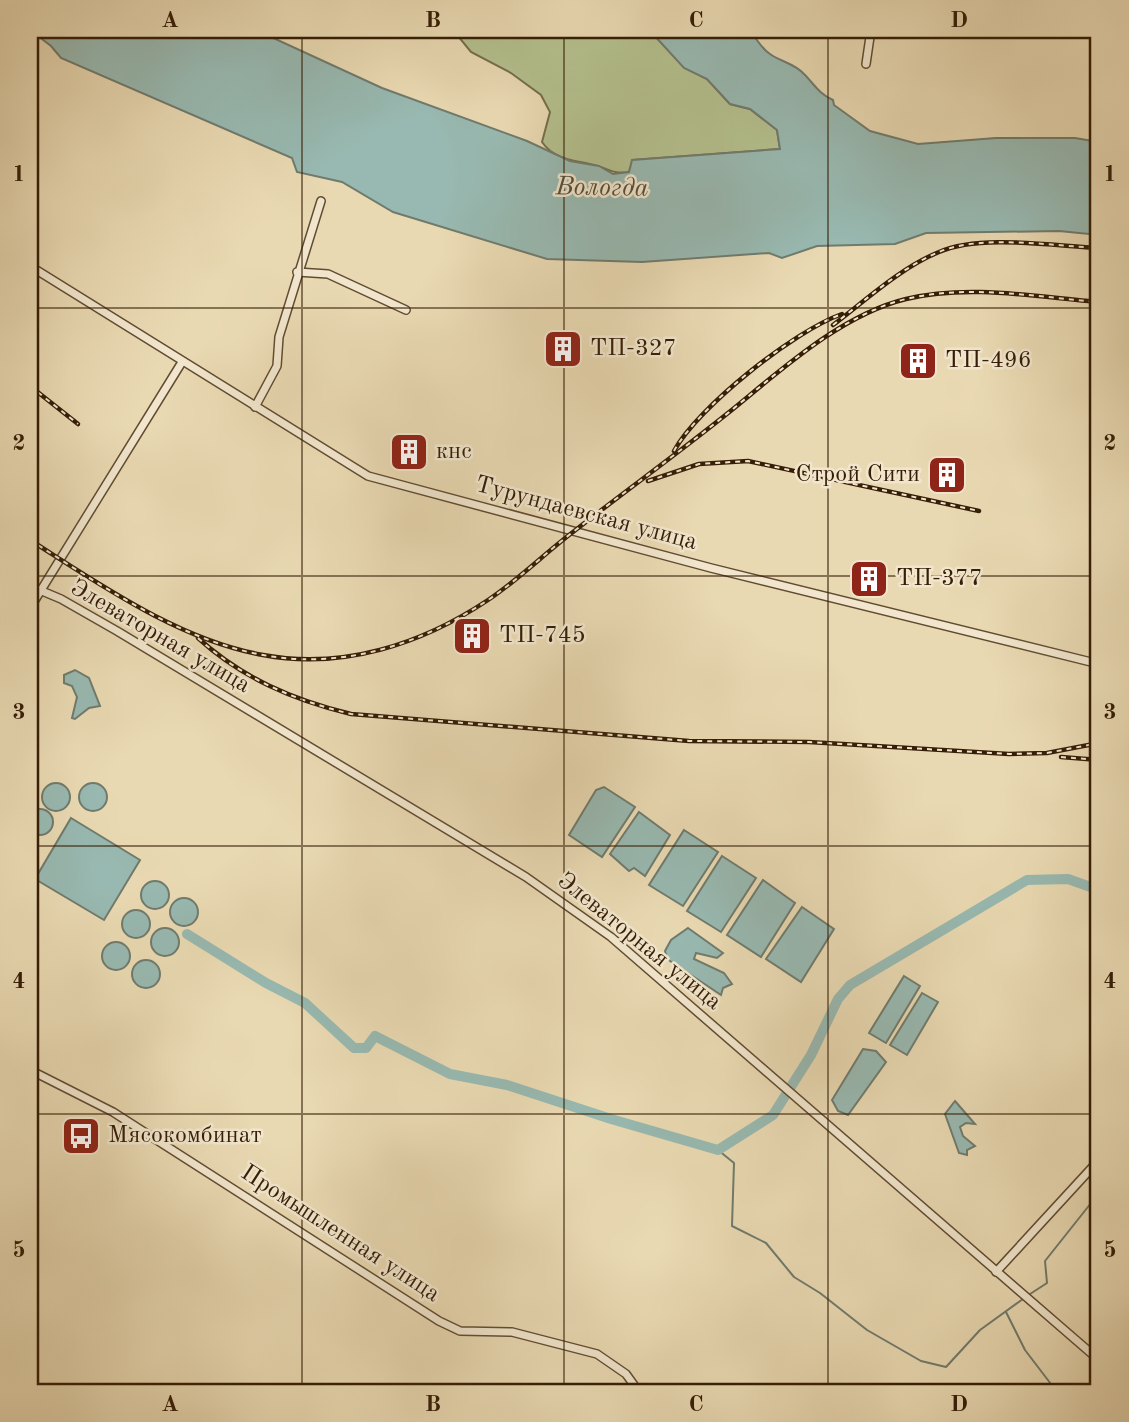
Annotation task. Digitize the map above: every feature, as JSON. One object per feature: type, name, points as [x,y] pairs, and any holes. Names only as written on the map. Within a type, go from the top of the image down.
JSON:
[{"type":"street","points":[[866,64],[871,30]]},
{"type":"street","points":[[255,407],[277,366],[279,337],[321,201]]},
{"type":"street","name":"Турундаевская улица","points":[[30,266],[368,476],[711,568],[1099,664]]},
{"type":"street","points":[[297,272],[328,274],[406,310]]},
{"type":"street","points":[[30,608],[182,362]]},
{"type":"street","name":"Элеваторная улица","points":[[30,586],[61,599],[117,631],[526,877],[611,937],[1099,1360]]},
{"type":"street","name":"Промышленная улица","points":[[30,1070],[113,1112],[439,1321],[460,1331],[512,1332],[597,1354],[620,1369],[639,1392]]},
{"type":"street","points":[[996,1272],[1099,1160]]},
{"type":"green space","points":[[453,30],[644,30],[654,35],[684,67],[707,79],[730,104],[750,109],[777,130],[780,149],[633,160],[629,172],[612,171],[567,159],[553,153],[542,142],[550,112],[541,95],[511,73],[471,52]]},
{"type":"water","name":"Вологда","points":[[30,30],[256,30],[382,88],[527,141],[570,161],[599,166],[613,174],[629,172],[632,160],[780,149],[777,130],[750,109],[730,104],[707,79],[684,68],[654,35],[644,30],[747,30],[766,51],[800,70],[820,92],[833,100],[834,105],[870,131],[918,144],[996,138],[1075,138],[1099,142],[1099,235],[1059,231],[926,233],[895,244],[817,246],[782,258],[769,253],[642,262],[547,259],[393,212],[342,182],[297,172],[292,158],[61,58],[51,46]]},
{"type":"water","points":[[75,670],[89,678],[100,706],[89,708],[75,719],[72,718],[77,697],[72,686],[64,683],[64,675]]},
{"type":"water","points":[[56,783],[66,787],[70,797],[66,807],[56,811],[46,807],[42,797],[46,787]]},
{"type":"water","points":[[93,783],[103,787],[107,797],[103,807],[93,811],[83,807],[79,797],[83,787]]},
{"type":"water","points":[[604,787],[635,807],[602,857],[569,835],[596,790]]},
{"type":"water","points":[[40,809],[49,813],[53,822],[49,831],[40,835],[31,831],[27,822],[31,813]]},
{"type":"water","points":[[639,812],[670,835],[645,876],[634,868],[629,871],[610,854]]},
{"type":"water","points":[[71,818],[140,860],[104,920],[35,879]]},
{"type":"water","points":[[684,830],[718,852],[683,906],[649,885]]},
{"type":"water","points":[[722,856],[756,878],[721,932],[687,911]]},
{"type":"water","points":[[763,880],[795,903],[761,957],[727,935]]},
{"type":"water","points":[[155,881],[165,885],[169,895],[165,905],[155,909],[145,905],[141,895],[145,885]]},
{"type":"water","points":[[184,898],[194,902],[198,912],[194,922],[184,926],[174,922],[170,912],[174,902]]},
{"type":"water","points":[[802,907],[834,929],[801,982],[766,959]]},
{"type":"water","points":[[136,910],[146,914],[150,924],[146,934],[136,938],[126,934],[122,924],[126,914]]},
{"type":"water","points":[[165,928],[175,932],[179,942],[175,952],[165,956],[155,952],[151,942],[155,932]]},
{"type":"water","points":[[688,928],[723,953],[717,958],[696,953],[694,959],[724,973],[732,984],[723,988],[721,995],[667,959],[665,951],[671,940]]},
{"type":"water","points":[[116,942],[126,946],[130,956],[126,966],[116,970],[106,966],[102,956],[106,946]]},
{"type":"water","points":[[146,960],[156,964],[160,974],[156,984],[146,988],[136,984],[132,974],[136,964]]},
{"type":"water","points":[[904,976],[920,986],[886,1043],[869,1033]]},
{"type":"water","points":[[922,993],[938,1002],[907,1055],[890,1045]]},
{"type":"water","points":[[863,1049],[876,1051],[886,1062],[848,1115],[838,1111],[832,1100]]},
{"type":"water","points":[[955,1101],[975,1124],[966,1123],[960,1127],[963,1136],[975,1146],[967,1150],[967,1155],[959,1153],[945,1114]]},
{"type":"waterway","points":[[187,934],[266,983],[305,1003],[354,1048],[366,1048],[375,1036],[450,1074],[507,1085],[718,1150],[773,1115],[811,1055],[838,999],[850,985],[1027,880],[1068,879],[1099,890]]},
{"type":"waterway","points":[[718,1150],[734,1163],[732,1226],[766,1243],[794,1277],[820,1293],[867,1330],[921,1361],[946,1367],[980,1330],[1023,1299]]},
{"type":"waterway","points":[[1027,1296],[1047,1283],[1045,1261],[1099,1193]]},
{"type":"waterway","points":[[1006,1312],[1025,1350],[1057,1392]]},
{"type":"railway","points":[[833,325],[911,267],[939,252],[956,247],[996,242],[1099,248]]},
{"type":"railway","points":[[30,540],[142,609],[171,624],[232,648],[293,659],[323,659],[381,650],[436,629],[488,600],[789,363],[834,331],[858,318],[906,299],[953,292],[1002,293],[1099,302]]},
{"type":"railway","points":[[674,451],[704,413],[749,372],[799,336],[842,314]]},
{"type":"railway","points":[[30,386],[78,424]]},
{"type":"railway","points":[[648,481],[699,464],[748,461],[979,511]]},
{"type":"railway","points":[[198,638],[232,665],[269,686],[309,702],[351,714],[689,741],[809,742],[1009,754],[1047,753],[1099,743]]},
{"type":"railway","points":[[1061,757],[1099,760]]},
{"type":"place","name":"ТП-327","points":[[563,349]]},
{"type":"place","name":"ТП-496","points":[[918,361]]},
{"type":"place","name":"кнс","points":[[409,452]]},
{"type":"place","name":"Строй Сити","points":[[947,475]]},
{"type":"place","name":"ТП-377","points":[[869,579]]},
{"type":"place","name":"ТП-745","points":[[472,636]]},
{"type":"place","name":"Мясокомбинат","points":[[81,1136]]}]
